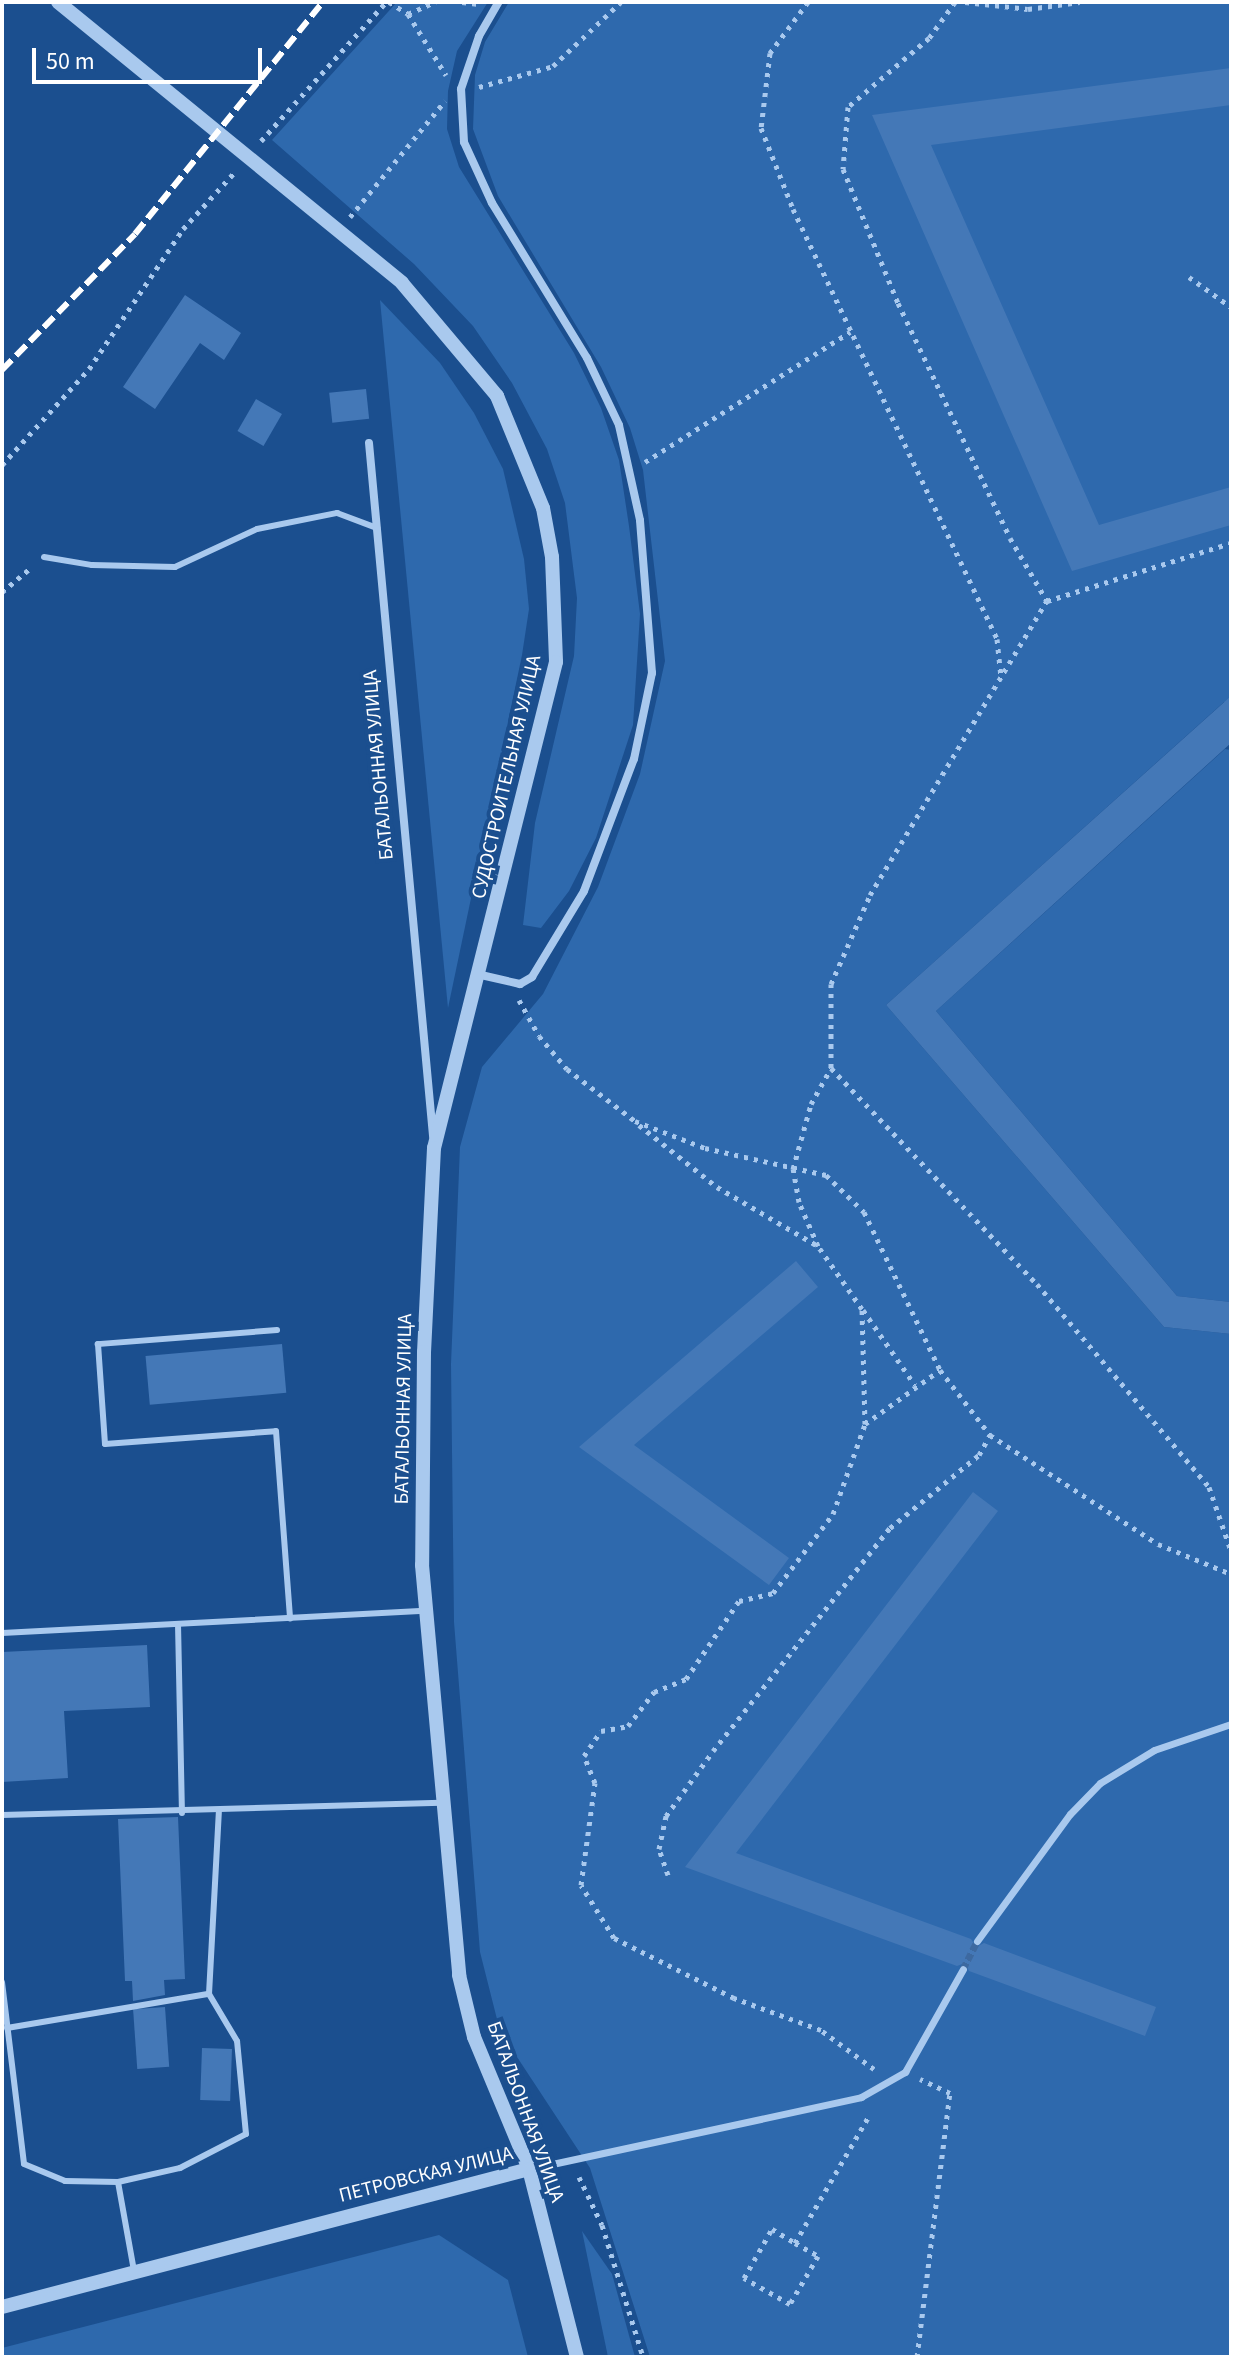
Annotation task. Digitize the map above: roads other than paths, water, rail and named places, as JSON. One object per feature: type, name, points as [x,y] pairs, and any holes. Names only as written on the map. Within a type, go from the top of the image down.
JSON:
[{"type":"street","name":"СУДОСТРОИТЕЛЬНАЯ УЛИЦА","points":[[58,2],[402,283],[457,344],[497,396],[543,508],[552,557],[556,662],[481,975],[434,1148]]},
{"type":"street","points":[[481,975],[520,984],[540,966],[584,891],[616,812],[645,715],[652,673],[651,608],[631,471],[619,425],[587,358],[473,169],[464,142],[461,89],[479,36],[499,2]]},
{"type":"street","name":"БАТАЛЬОННАЯ УЛИЦА","points":[[369,443],[434,1148],[424,1352],[424,1611],[441,1803],[462,1990],[474,2037],[529,2169],[577,2357]]},
{"type":"street","points":[[977,1941],[1062,1825],[1100,1783],[1154,1750],[1231,1724]]},
{"type":"street","name":"ПЕТРОВСКАЯ УЛИЦА","points":[[2,2307],[570,2158],[836,2105],[905,2072],[963,1969]]},
{"type":"lane","points":[[44,557],[92,565],[175,567],[257,529],[337,513],[377,528]]},
{"type":"lane","points":[[277,1330],[98,1344],[105,1444],[276,1431],[290,1618]]},
{"type":"lane","points":[[2,1633],[424,1611]]},
{"type":"lane","points":[[178,1624],[182,1813]]},
{"type":"lane","points":[[2,1815],[219,1812],[441,1803]]},
{"type":"lane","points":[[2,1982],[24,2164],[65,2181],[118,2182],[180,2168],[246,2134],[237,2041],[209,1994],[219,1812]]},
{"type":"lane","points":[[7,2028],[209,1994]]},
{"type":"lane","points":[[118,2182],[134,2271]]},
{"type":"tunnel","points":[[963,1969],[977,1941]]},
{"type":"railway","points":[[2,370],[135,234],[323,2]]}]
